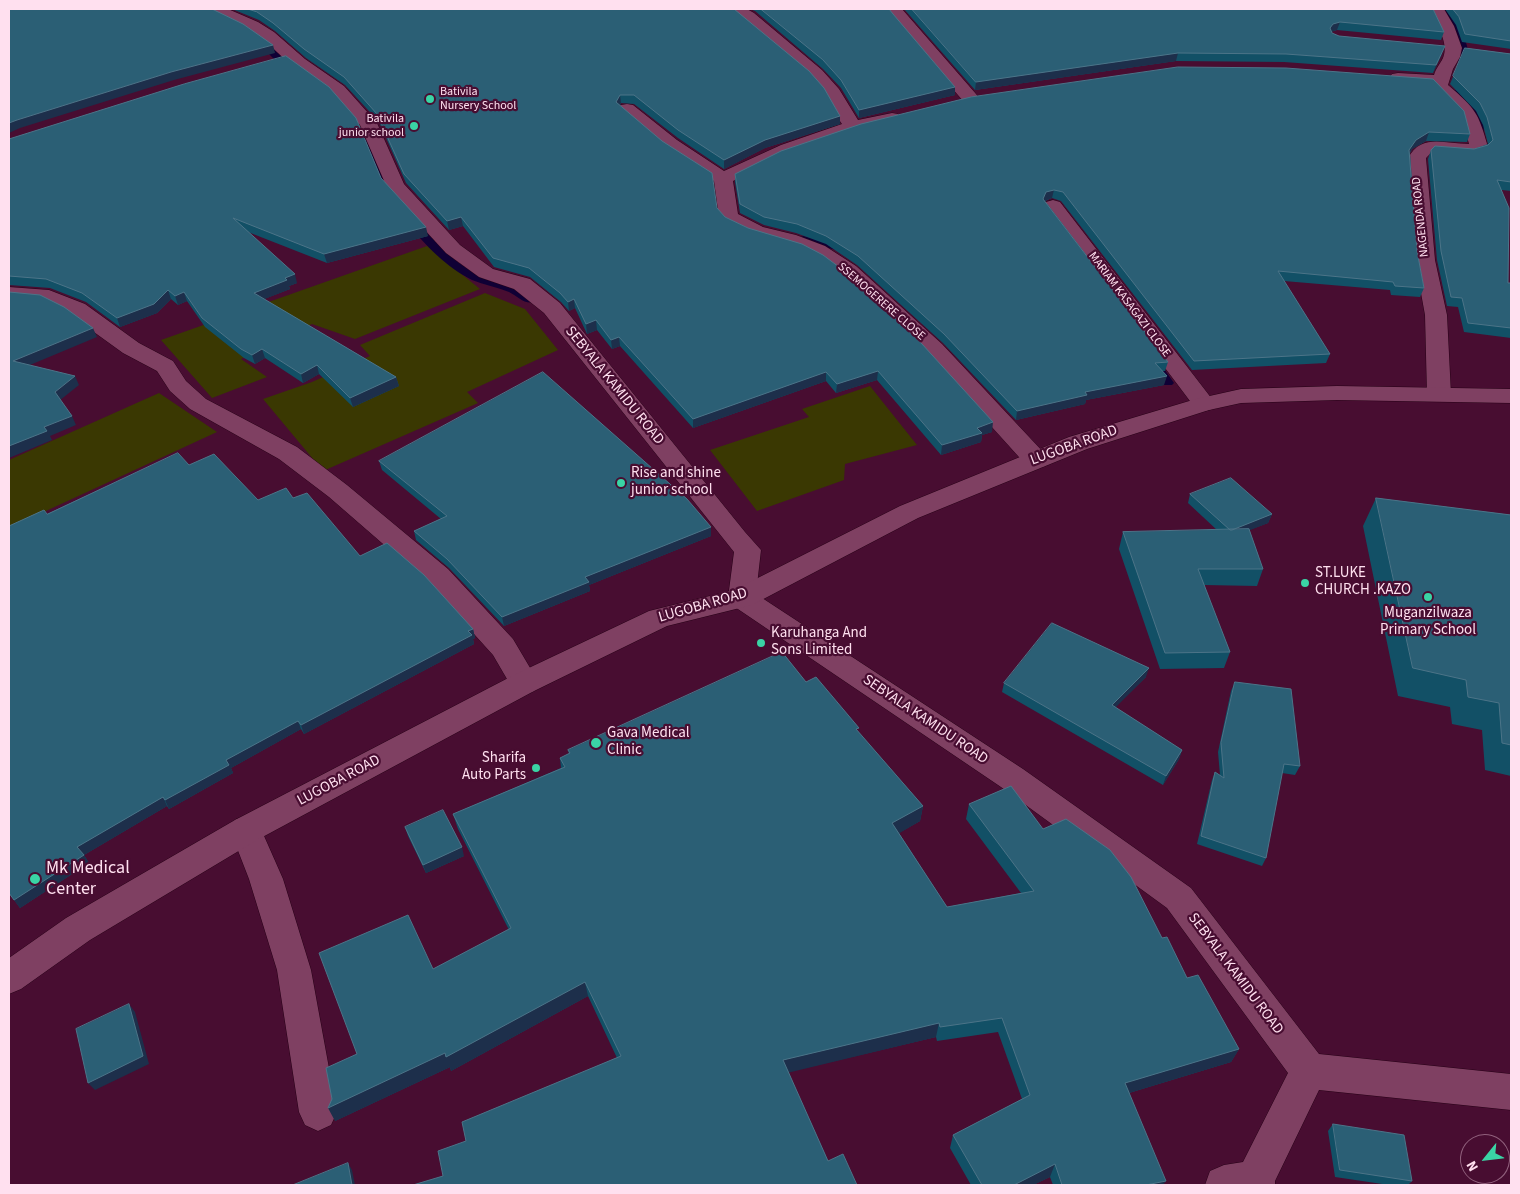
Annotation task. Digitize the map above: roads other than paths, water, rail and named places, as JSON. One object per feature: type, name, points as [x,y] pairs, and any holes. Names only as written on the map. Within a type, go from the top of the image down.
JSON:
[{"type":"street","name":"SEBYALA KAMIDU ROAD","points":[[216,9],[252,25],[268,36],[282,58],[299,63],[338,90],[368,123],[395,186],[453,249],[486,273],[522,284],[552,308],[742,544],[742,598],[1012,778],[1179,898],[1309,1072]]},
{"type":"street","points":[[736,9],[748,16],[816,74],[833,93],[840,108],[854,127]]},
{"type":"street","points":[[894,9],[970,98]]},
{"type":"street","points":[[1382,76],[1441,81],[1444,69],[1452,57],[1454,48],[1446,26],[1436,9]]},
{"type":"street","points":[[1434,46],[1473,51]]},
{"type":"street","name":"NAGENDA ROAD","points":[[1439,394],[1436,315],[1425,260],[1422,202],[1417,174],[1418,158],[1423,149],[1428,147],[1469,150],[1479,147],[1468,114],[1455,99],[1439,86],[1441,81]]},
{"type":"street","points":[[953,103],[970,98],[990,96]]},
{"type":"street","points":[[627,109],[670,144],[722,179],[773,154],[854,127],[910,114]]},
{"type":"street","name":"SSEMOGERERE CLOSE","points":[[722,179],[729,217],[756,231],[789,239],[818,250],[849,270],[934,349],[1036,460]]},
{"type":"street","name":"MARIAM KASAGAZI CLOSE","points":[[1054,206],[1204,404]]},
{"type":"street","points":[[9,293],[49,296],[77,309],[132,348],[165,366],[178,386],[198,404],[288,453],[338,491],[438,576],[503,647],[524,683]]},
{"type":"street","name":"LUGOBA ROAD","points":[[9,978],[78,929],[246,830],[524,683],[659,618],[742,598],[909,512],[1078,443],[1204,404],[1241,396],[1337,393],[1511,396]]},
{"type":"street","points":[[246,830],[266,879],[294,970],[318,1112]]},
{"type":"street","points":[[1245,1183],[1309,1072],[1511,1092]]},
{"type":"waterway","points":[[1441,9],[1450,18],[1457,30],[1465,55],[1449,62],[1445,66]]},
{"type":"waterway","points":[[261,41],[292,70]]},
{"type":"waterway","points":[[1441,89],[1462,95],[1480,120],[1478,127],[1479,139]]},
{"type":"waterway","points":[[364,141],[388,186]]},
{"type":"waterway","points":[[413,223],[442,254],[469,274],[484,281],[511,289],[530,300]]},
{"type":"waterway","points":[[803,239],[845,249]]},
{"type":"waterway","points":[[1156,365],[1168,383]]},
{"type":"place","name":"Bativila Nursery School","points":[[430,99]]},
{"type":"place","name":"Bativila junior school","points":[[414,126]]},
{"type":"place","name":"Rise and shine junior school","points":[[621,483]]},
{"type":"place","name":"ST.LUKE CHURCH .KAZO","points":[[1305,583]]},
{"type":"place","name":"Muganzilwaza Primary School","points":[[1428,597]]},
{"type":"place","name":"Karuhanga And Sons Limited","points":[[761,643]]},
{"type":"place","name":"Gava Medical Clinic","points":[[596,743]]},
{"type":"place","name":"Sharifa Auto Parts","points":[[536,768]]},
{"type":"place","name":"Mk Medical Center","points":[[35,879]]}]
